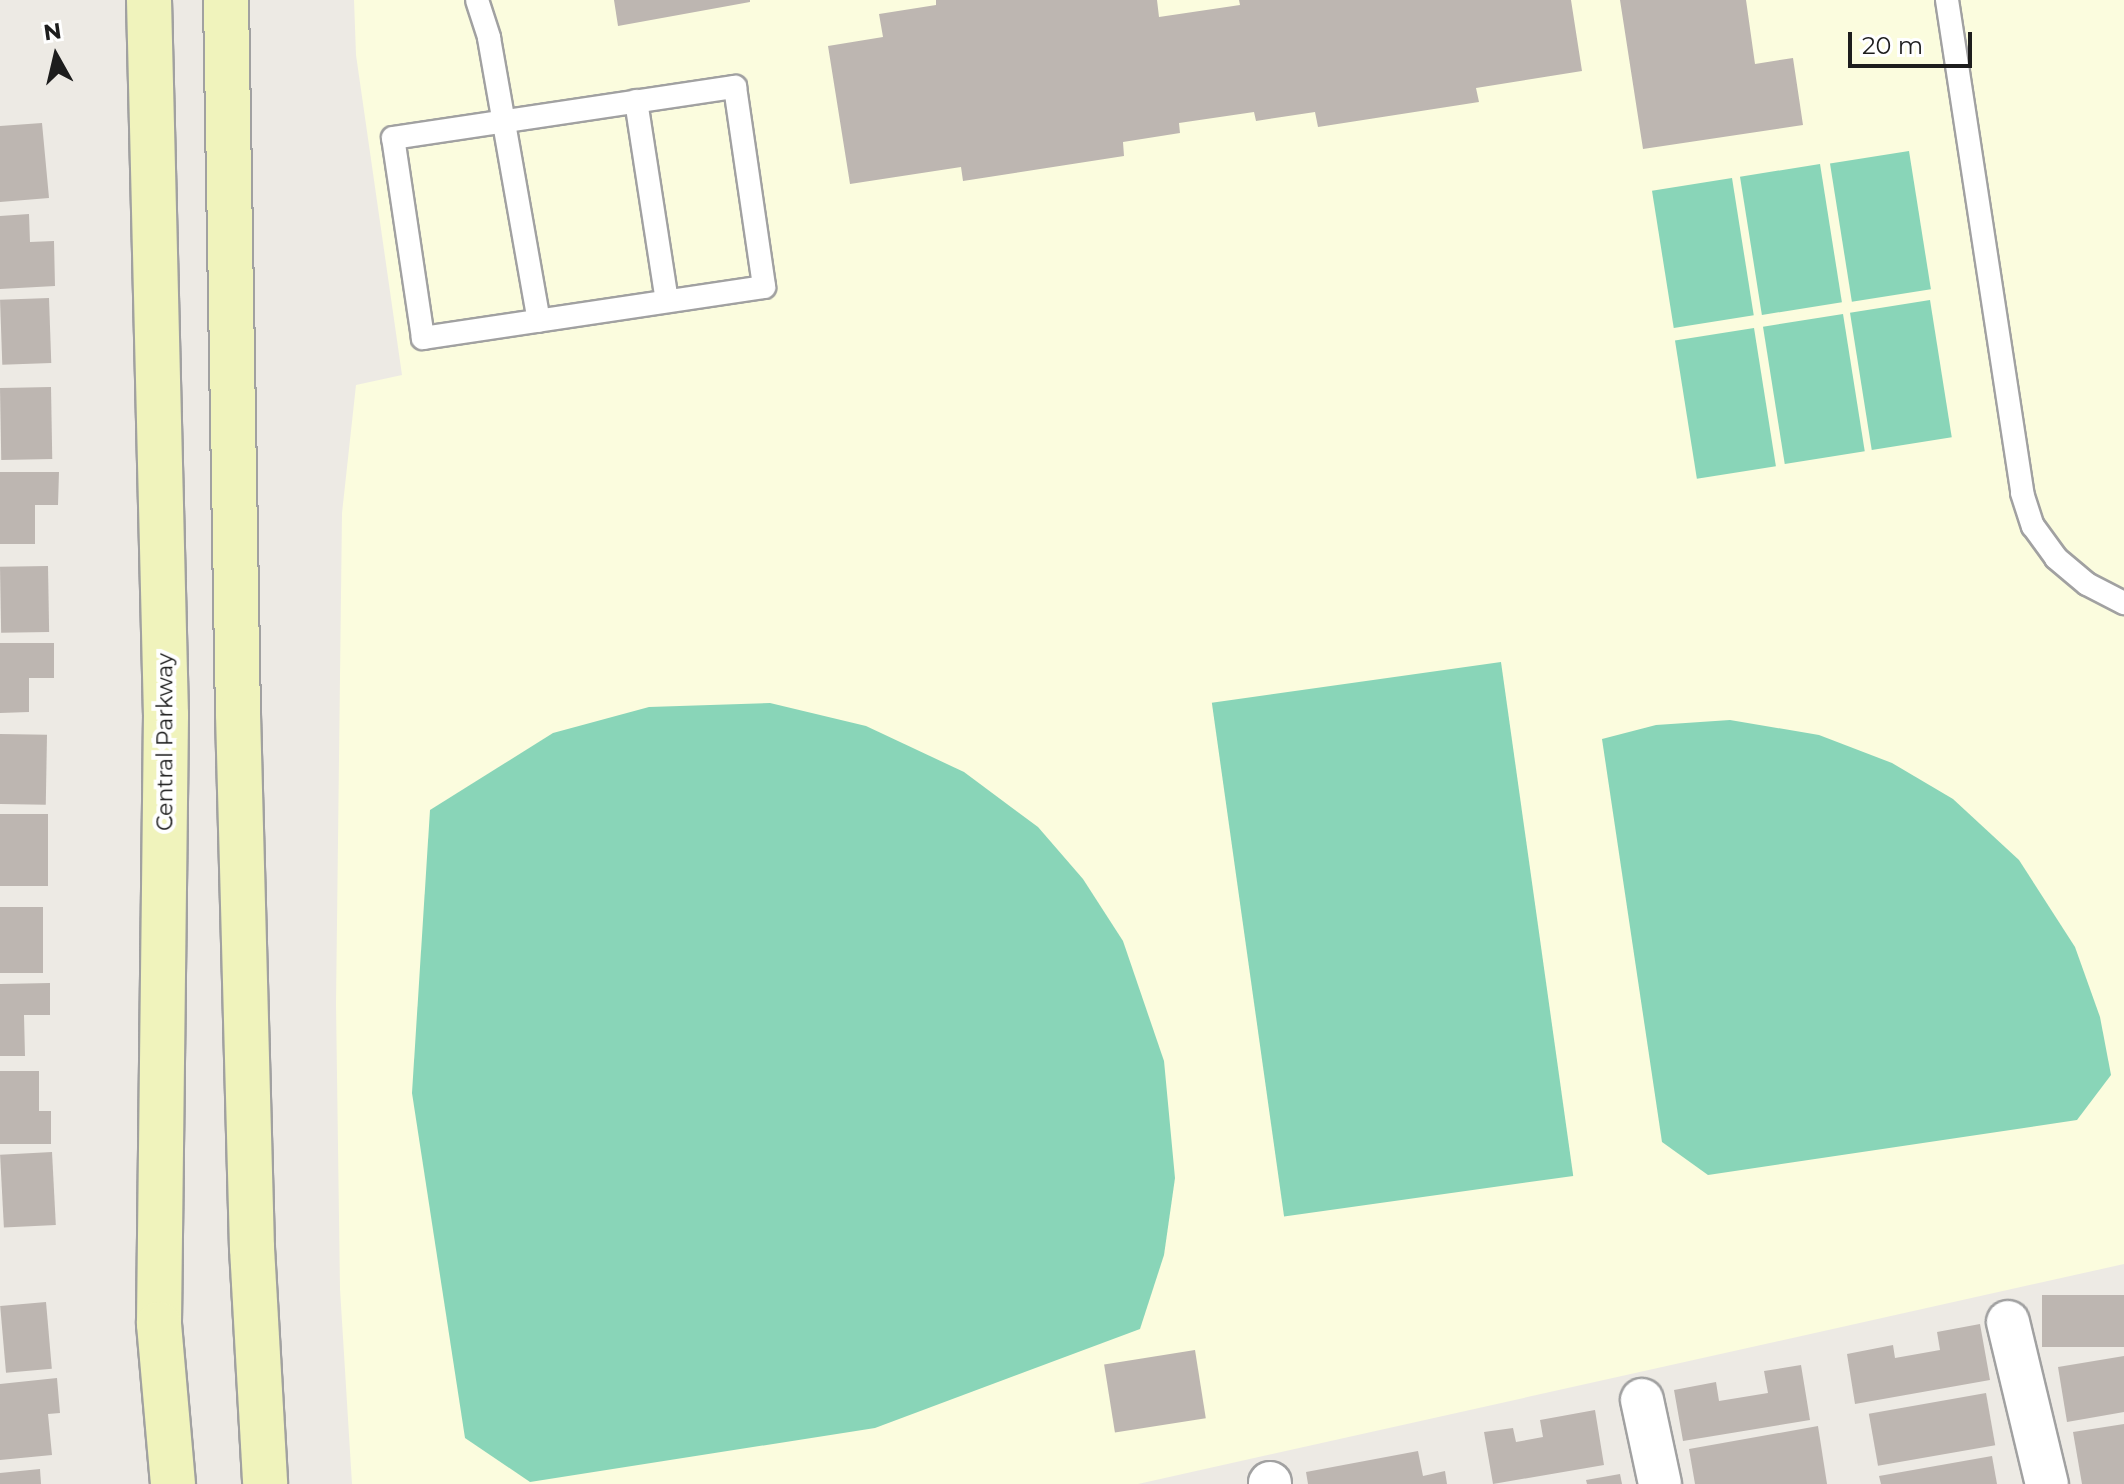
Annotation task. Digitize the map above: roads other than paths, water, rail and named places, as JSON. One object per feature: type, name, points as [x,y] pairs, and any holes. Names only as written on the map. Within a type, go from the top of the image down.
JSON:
[{"type":"main road","name":"Central Parkway","points":[[149,0],[166,715],[159,1324],[173,1484]]},
{"type":"main road","points":[[226,0],[241,840],[265,1484]]},
{"type":"street","points":[[2008,1322],[2047,1484]]},
{"type":"street","points":[[1642,1400],[1660,1484]]},
{"type":"lane","points":[[477,0],[505,121],[539,321]]},
{"type":"lane","points":[[1947,0],[2022,493],[2033,526],[2056,558],[2087,584],[2124,603]]},
{"type":"lane","points":[[735,87],[764,287],[423,338],[393,138],[636,101],[735,87]]},
{"type":"lane","points":[[636,101],[667,301]]}]
